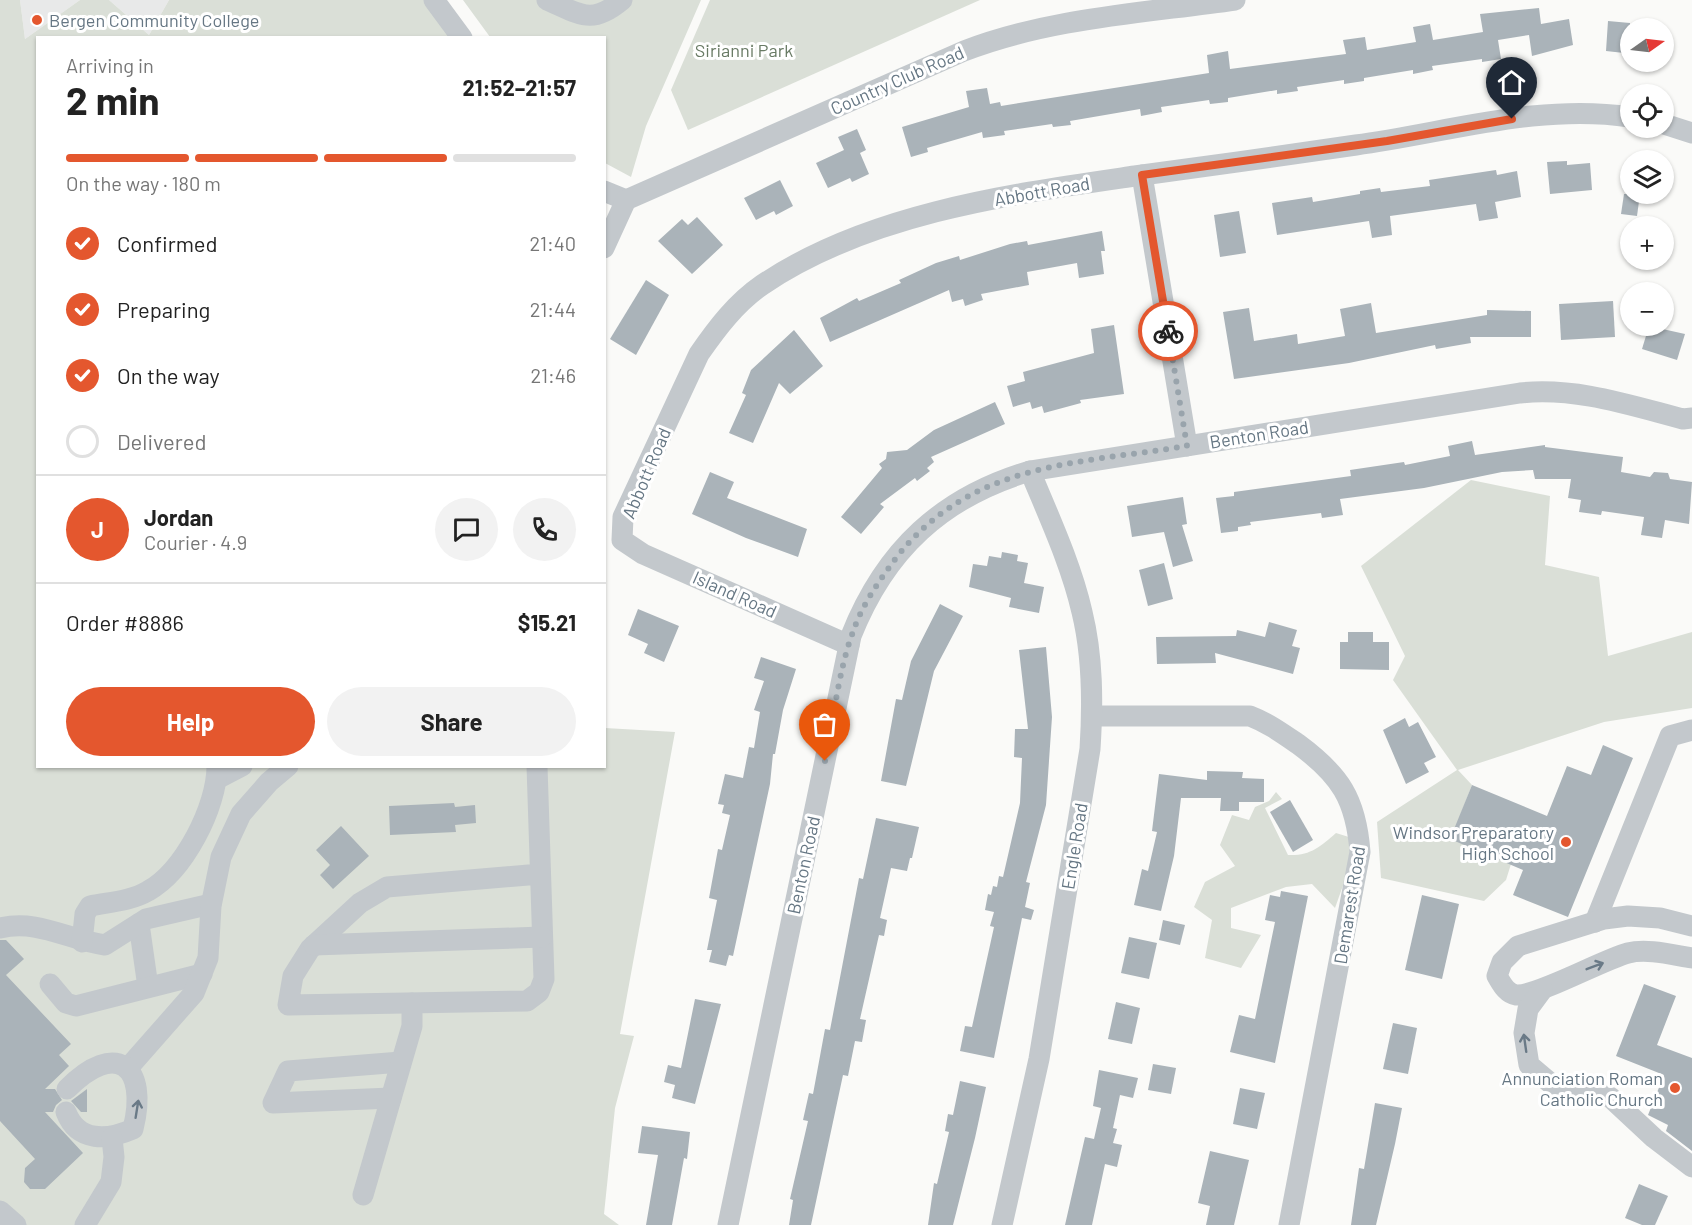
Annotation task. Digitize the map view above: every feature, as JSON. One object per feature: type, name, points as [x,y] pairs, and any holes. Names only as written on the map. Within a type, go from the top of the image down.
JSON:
[{"type":"street","points":[[434,0],[461,36]]},
{"type":"street","points":[[547,0],[586,17],[607,13],[622,0]]},
{"type":"street","name":"Country Club Road","points":[[626,200],[996,38],[1032,29],[1235,0]]},
{"type":"street","name":"Abbott Road","points":[[622,540],[623,517],[699,354],[714,331],[737,306],[762,285],[813,258],[890,226],[1011,194],[1387,141],[1533,116],[1570,112],[1620,116]]},
{"type":"street","points":[[1674,127],[1692,132]]},
{"type":"street","points":[[1142,175],[1187,446]]},
{"type":"street","points":[[606,193],[626,200],[606,244]]},
{"type":"street","name":"Benton Road","points":[[729,1225],[849,645],[860,614],[884,574],[910,540],[936,516],[965,496],[998,481],[1030,471],[1548,390],[1575,392],[1683,419],[1692,418]]},
{"type":"street","name":"Engle Road","points":[[1002,1225],[1039,1059],[1090,749],[1092,716],[1090,653],[1083,613],[1072,575],[1030,471]]},
{"type":"street","name":"Island Road","points":[[622,540],[643,554],[849,645]]},
{"type":"street","name":"Demarest Road","points":[[1092,716],[1250,716],[1269,724],[1323,762],[1340,782],[1351,803],[1358,826],[1358,863],[1289,1225]]},
{"type":"street","points":[[1595,922],[1670,736],[1692,730]]},
{"type":"street","points":[[82,942],[85,914],[90,906],[141,895],[163,882],[177,866],[211,808],[217,773],[235,768]]},
{"type":"street","points":[[128,1068],[194,993],[208,958],[211,904],[221,857],[241,813],[269,782],[286,768]]},
{"type":"street","points":[[537,768],[544,979],[539,992],[527,1001],[288,1005],[293,976],[314,945],[360,903],[387,887],[540,874]]},
{"type":"street","points":[[141,895],[148,987]]},
{"type":"street","points":[[0,928],[15,925],[33,926],[54,930],[82,942],[105,945],[142,922],[211,904]]},
{"type":"street","points":[[1692,926],[1660,918],[1628,916],[1595,922],[1518,946],[1503,962],[1497,976],[1505,989],[1516,995],[1542,990],[1570,975],[1630,952],[1692,958]]},
{"type":"street","points":[[314,945],[542,937]]},
{"type":"street","points":[[50,984],[66,1003],[76,1006],[202,974]]},
{"type":"street","points":[[1542,990],[1528,1009],[1524,1033],[1529,1065],[1555,1088],[1567,1094],[1583,1097],[1596,1094],[1610,1097],[1654,1138],[1692,1167]]},
{"type":"street","points":[[363,1195],[412,1026],[412,1003]]},
{"type":"street","points":[[66,1112],[70,1123],[87,1134],[112,1138],[133,1129],[138,1111],[139,1094],[128,1068],[120,1062],[100,1064],[67,1089]]},
{"type":"street","points":[[391,1098],[273,1103],[288,1071],[401,1062]]},
{"type":"street","points":[[85,1225],[111,1182],[114,1157],[112,1138]]},
{"type":"street","points":[[0,1211],[16,1225]]},
{"type":"shaded area","name":"Bergen Community College","points":[[20,0],[80,0],[25,39]]},
{"type":"shaded area","name":"Bergen Community College","points":[[109,0],[169,0],[149,35]]},
{"type":"green space","points":[[0,0],[20,0],[25,39],[80,0],[109,0],[149,35],[169,0],[434,0],[461,36],[36,36],[36,768],[606,768],[606,728],[675,732],[620,1034],[634,1036],[615,1108],[604,1214],[619,1225],[0,1225]]},
{"type":"green space","points":[[463,0],[701,0],[646,126],[631,177],[606,164],[606,36],[489,36]]},
{"type":"green space","name":"Sirianni Park","points":[[710,0],[980,0],[688,130],[671,90]]},
{"type":"green space","points":[[1471,480],[1550,496],[1545,565],[1599,577],[1608,656],[1692,632],[1692,708],[1604,722],[1458,770],[1472,785],[1451,839],[1511,864],[1506,880],[1484,901],[1381,878],[1377,822],[1457,770],[1393,680],[1405,656],[1361,566]]},
{"type":"green space","points":[[1276,792],[1282,799],[1265,808],[1288,855],[1303,854],[1314,850],[1336,833],[1352,838],[1346,877],[1335,908],[1312,884],[1286,887],[1231,908],[1231,928],[1261,935],[1241,968],[1205,958],[1212,920],[1194,907],[1205,882],[1235,866],[1220,845],[1232,815],[1249,820],[1255,807],[1269,801]]},
{"type":"building","points":[[1539,8],[1541,24],[1569,19],[1573,45],[1532,56],[1529,35],[1498,40],[1501,59],[1482,62],[1482,59],[1432,66],[1433,70],[1413,74],[1413,70],[1364,78],[1364,81],[1344,84],[1344,80],[1297,87],[1298,91],[1277,94],[1277,90],[1228,98],[1228,102],[1210,104],[1209,100],[1161,107],[1162,112],[1141,116],[1140,109],[1070,121],[1071,125],[1053,127],[1052,124],[1004,131],[1005,135],[983,138],[982,132],[927,148],[928,152],[911,157],[902,127],[969,107],[966,91],[987,88],[990,104],[1000,102],[1001,106],[1209,73],[1207,55],[1228,51],[1230,69],[1346,54],[1343,40],[1365,37],[1367,50],[1416,42],[1413,27],[1430,24],[1433,40],[1483,32],[1480,14]]},
{"type":"building","points":[[1608,21],[1620,22],[1620,53],[1606,51]]},
{"type":"building","points":[[857,129],[866,150],[860,153],[869,174],[852,182],[850,178],[828,188],[816,163],[844,150],[838,137]]},
{"type":"building","points":[[1567,161],[1567,165],[1590,163],[1592,190],[1550,194],[1547,162]]},
{"type":"building","points":[[1496,170],[1497,175],[1517,171],[1521,197],[1495,202],[1498,218],[1479,221],[1476,204],[1390,216],[1392,235],[1372,238],[1369,221],[1277,235],[1272,203],[1312,197],[1313,202],[1380,188],[1381,192],[1430,186],[1429,180]]},
{"type":"building","points":[[780,180],[793,206],[776,215],[774,211],[756,220],[744,198]]},
{"type":"building","points":[[1622,204],[1639,204],[1637,216],[1621,214]]},
{"type":"building","points":[[1239,211],[1246,253],[1220,257],[1214,215]]},
{"type":"building","points":[[697,217],[723,245],[692,274],[658,241],[682,219],[688,225]]},
{"type":"building","points":[[1102,231],[1105,251],[1101,251],[1104,274],[1079,278],[1077,263],[1027,272],[1029,285],[981,294],[983,300],[965,306],[963,299],[952,302],[949,290],[830,342],[820,318],[857,298],[859,301],[901,283],[899,280],[936,263],[959,256],[960,260],[1010,244],[1027,241],[1028,245]]},
{"type":"building","points":[[646,280],[669,295],[636,355],[610,339]]},
{"type":"building","points":[[1613,301],[1615,337],[1561,340],[1559,304]]},
{"type":"building","points":[[1371,303],[1376,333],[1487,315],[1487,310],[1531,311],[1531,337],[1470,337],[1471,343],[1436,349],[1435,345],[1349,363],[1234,379],[1223,312],[1249,308],[1254,341],[1297,334],[1298,344],[1345,336],[1340,309]]},
{"type":"building","points":[[1114,325],[1124,394],[1080,400],[1081,403],[1044,413],[1042,406],[1032,409],[1030,402],[1013,407],[1007,386],[1025,381],[1023,372],[1094,353],[1091,329]]},
{"type":"building","points":[[794,330],[823,366],[790,394],[779,383],[753,443],[729,433],[746,395],[742,393],[751,370]]},
{"type":"building","points":[[1674,332],[1685,334],[1677,360],[1642,349],[1646,336],[1674,336]]},
{"type":"building","points":[[995,402],[1005,424],[931,457],[934,462],[927,468],[930,471],[917,481],[915,478],[880,504],[884,507],[861,534],[841,517],[882,468],[879,464],[886,459],[887,452],[907,450],[934,430]]},
{"type":"building","points":[[1472,441],[1475,455],[1545,445],[1545,447],[1623,457],[1621,472],[1650,477],[1654,472],[1668,473],[1670,479],[1692,482],[1689,524],[1665,520],[1662,538],[1641,535],[1644,517],[1602,511],[1601,515],[1579,512],[1581,500],[1568,498],[1571,479],[1535,479],[1533,470],[1502,472],[1424,488],[1340,499],[1343,515],[1322,518],[1321,513],[1250,522],[1251,525],[1238,527],[1238,531],[1221,533],[1216,498],[1234,496],[1234,492],[1351,476],[1350,470],[1404,462],[1405,465],[1450,456],[1448,446]]},
{"type":"building","points":[[710,472],[734,482],[727,498],[807,529],[798,557],[746,538],[692,514]]},
{"type":"building","points":[[1183,497],[1187,524],[1182,525],[1193,561],[1173,567],[1164,532],[1132,537],[1127,506]]},
{"type":"building","points":[[1002,552],[1018,555],[1017,561],[1028,563],[1024,583],[1044,587],[1039,613],[1009,607],[1011,598],[969,587],[973,564],[987,566],[989,556],[1001,558]]},
{"type":"building","points":[[1164,563],[1173,599],[1148,606],[1139,570]]},
{"type":"building","points":[[940,604],[963,616],[934,671],[906,786],[881,781],[896,699],[902,700],[911,661]]},
{"type":"building","points":[[638,609],[679,626],[664,662],[644,653],[648,644],[628,635]]},
{"type":"building","points":[[1269,622],[1297,630],[1292,646],[1300,648],[1293,674],[1215,653],[1216,663],[1157,664],[1156,637],[1236,636],[1237,630],[1265,637]]},
{"type":"building","points":[[1348,632],[1373,632],[1373,642],[1389,642],[1389,670],[1340,669],[1340,642],[1348,642]]},
{"type":"building","points":[[1046,647],[1052,717],[1046,805],[1026,882],[1030,883],[1025,907],[1034,910],[1031,920],[1022,918],[994,1058],[960,1051],[965,1026],[972,1027],[994,927],[990,926],[994,912],[985,910],[988,894],[991,895],[993,886],[997,887],[999,876],[1003,877],[1020,803],[1022,758],[1014,757],[1015,729],[1028,729],[1019,650]]},
{"type":"building","points":[[761,657],[796,669],[783,710],[775,754],[773,754],[770,784],[733,956],[729,955],[726,966],[709,962],[712,950],[707,950],[717,900],[709,898],[718,849],[722,850],[730,815],[722,813],[724,805],[718,804],[725,774],[743,778],[749,747],[754,748],[760,712],[754,710],[764,681],[754,678]]},
{"type":"building","points":[[1405,718],[1409,727],[1418,722],[1436,757],[1424,763],[1429,772],[1406,784],[1383,730]]},
{"type":"building","points":[[1603,745],[1633,758],[1568,917],[1513,895],[1523,870],[1450,839],[1472,785],[1547,816],[1567,766],[1591,775]]},
{"type":"building","points":[[1207,771],[1243,772],[1242,778],[1264,779],[1264,802],[1239,802],[1239,811],[1220,811],[1221,798],[1181,798],[1174,856],[1161,911],[1134,905],[1142,869],[1148,871],[1157,832],[1152,831],[1159,774],[1207,780]]},
{"type":"building","points":[[1290,800],[1313,840],[1293,852],[1270,812]]},
{"type":"building","points":[[454,803],[455,807],[475,805],[476,823],[455,825],[456,832],[390,835],[389,806]]},
{"type":"building","points":[[876,818],[919,827],[907,871],[891,868],[880,918],[887,920],[884,936],[879,935],[860,1019],[866,1020],[862,1042],[855,1041],[848,1076],[843,1075],[811,1225],[789,1225],[793,1200],[790,1199],[808,1121],[803,1120],[809,1093],[813,1094],[825,1029],[830,1030],[859,878],[863,879]]},
{"type":"building","points":[[341,826],[369,856],[333,889],[320,875],[330,865],[316,850]]},
{"type":"building","points":[[1281,891],[1308,896],[1275,1063],[1230,1052],[1239,1015],[1255,1019],[1275,922],[1265,920],[1270,895],[1280,897]]},
{"type":"building","points":[[1422,895],[1459,904],[1442,979],[1405,970]]},
{"type":"building","points":[[1163,920],[1185,925],[1180,945],[1159,940]]},
{"type":"building","points":[[1129,937],[1157,943],[1149,979],[1121,973]]},
{"type":"building","points":[[0,940],[6,940],[24,959],[6,975],[71,1044],[59,1055],[69,1066],[45,1089],[55,1089],[62,1100],[53,1112],[45,1112],[83,1153],[45,1189],[30,1189],[24,1182],[25,1168],[35,1159],[0,1121]]},
{"type":"building","points":[[1644,984],[1676,996],[1657,1045],[1692,1058],[1692,1151],[1666,1131],[1668,1125],[1648,1115],[1664,1075],[1616,1056]]},
{"type":"building","points":[[695,999],[721,1004],[695,1104],[672,1098],[675,1085],[664,1082],[668,1065],[681,1068]]},
{"type":"building","points":[[1116,1002],[1140,1008],[1132,1044],[1108,1039]]},
{"type":"building","points":[[1393,1023],[1417,1028],[1408,1074],[1383,1069]]},
{"type":"building","points":[[1153,1064],[1176,1068],[1171,1094],[1148,1090]]},
{"type":"building","points":[[1099,1070],[1138,1078],[1133,1098],[1120,1095],[1113,1128],[1117,1129],[1113,1143],[1122,1145],[1117,1167],[1105,1164],[1092,1225],[1065,1225],[1085,1137],[1094,1139],[1101,1108],[1093,1106]]},
{"type":"building","points":[[960,1081],[986,1087],[975,1138],[953,1225],[928,1225],[934,1183],[937,1184],[949,1132],[945,1131],[948,1114],[953,1115]]},
{"type":"building","points":[[1240,1088],[1265,1093],[1257,1129],[1233,1124]]},
{"type":"building","points":[[87,1089],[87,1112],[81,1112],[71,1101]]},
{"type":"building","points":[[1375,1103],[1402,1108],[1395,1144],[1376,1225],[1351,1225],[1359,1168],[1364,1169]]},
{"type":"building","points":[[642,1126],[690,1132],[687,1159],[684,1158],[672,1225],[646,1225],[658,1155],[638,1153]]},
{"type":"building","points":[[1210,1151],[1249,1160],[1234,1225],[1206,1225],[1210,1206],[1198,1203]]},
{"type":"building","points":[[1639,1184],[1668,1196],[1655,1225],[1642,1225],[1625,1218]]},
{"type":"way so far","points":[[825,761],[851,636],[860,614],[884,574],[910,540],[936,516],[965,496],[998,481],[1030,471],[1187,446],[1168,331]]},
{"type":"place","name":"Bergen Community College","points":[[37,20]]},
{"type":"place","name":"Windsor Preparatory High School","points":[[1566,842]]},
{"type":"place","name":"Annunciation Roman Catholic Church","points":[[1675,1088]]},
{"type":"route","points":[[1168,331],[1142,175],[1387,141],[1512,119]]}]
